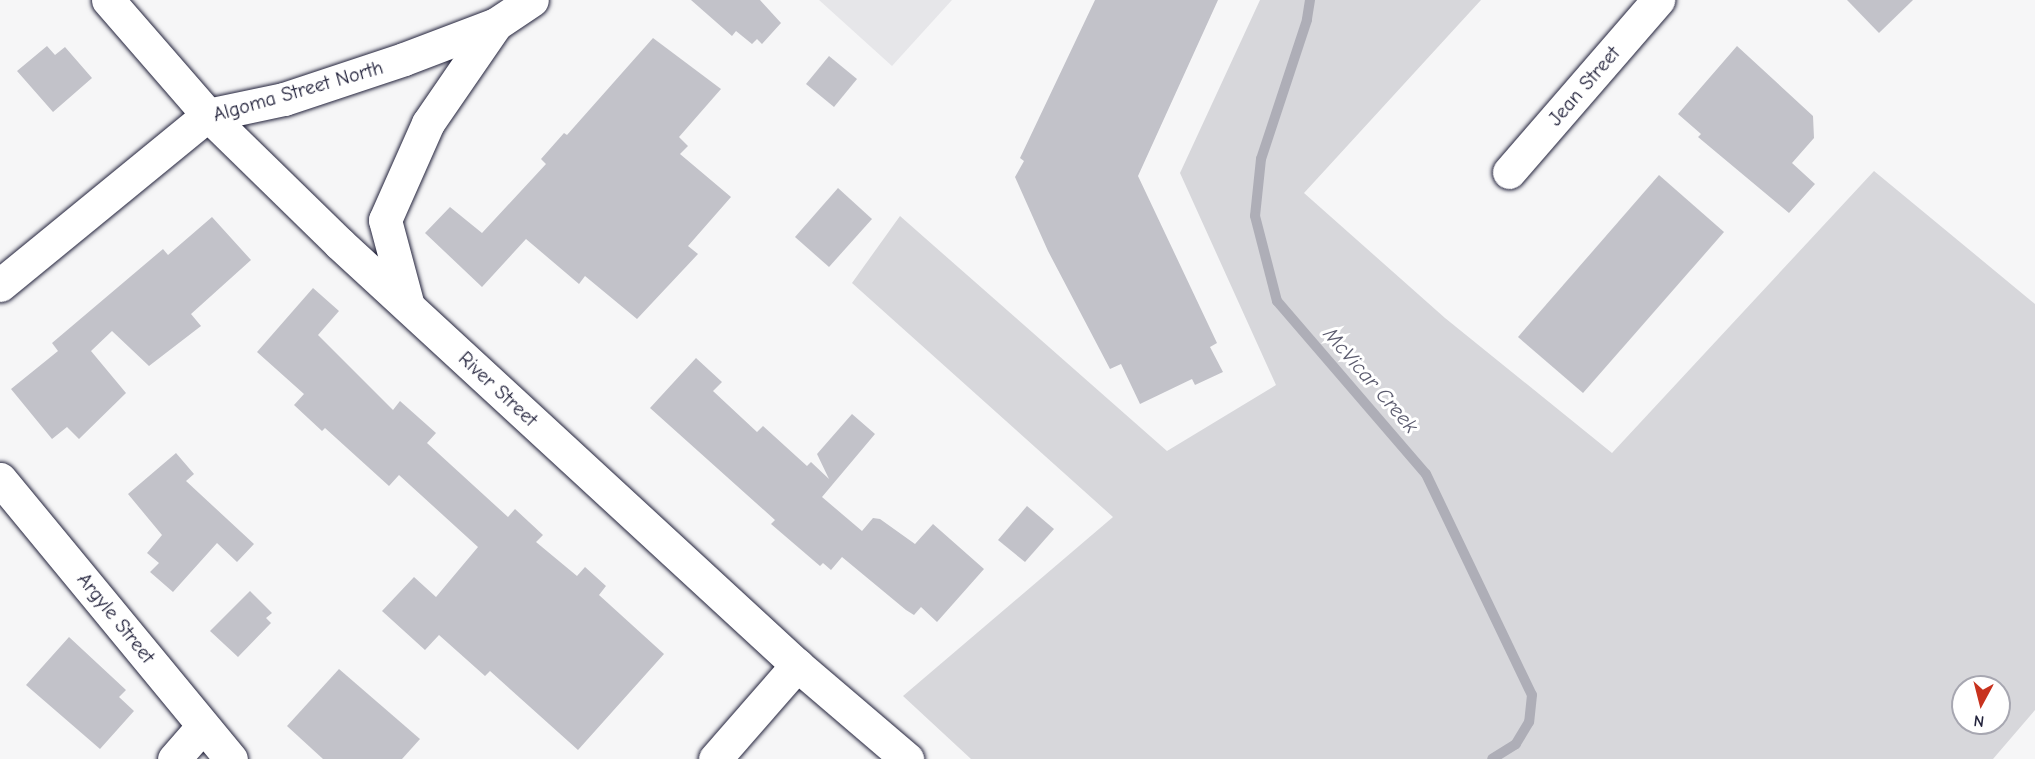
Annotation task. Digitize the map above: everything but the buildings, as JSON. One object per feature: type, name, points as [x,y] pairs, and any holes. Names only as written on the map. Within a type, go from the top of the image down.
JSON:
[{"type":"main road","name":"River Street","points":[[108,0],[208,115],[408,306],[797,665],[907,759]]},
{"type":"main road","name":"Algoma Street North","points":[[0,285],[208,115],[284,99],[496,24],[532,0]]},
{"type":"main road","name":"Jean Street","points":[[1509,172],[1658,0]]},
{"type":"main road","points":[[408,306],[385,220],[428,123],[496,24]]},
{"type":"main road","name":"Argyle Street","points":[[0,479],[93,588],[202,727],[231,759]]},
{"type":"main road","points":[[715,759],[797,665]]},
{"type":"main road","points":[[174,759],[202,727]]},
{"type":"shaded area","points":[[819,0],[952,0],[892,66]]},
{"type":"shaded area","points":[[1260,0],[1481,0],[1304,193],[1445,318],[1612,453],[1874,171],[2035,304],[2035,710],[1993,759],[971,759],[903,696],[1113,517],[852,283],[900,216],[1167,451],[1276,385],[1180,173]]},
{"type":"waterway","name":"McVicar Creek","points":[[1310,0],[1307,20],[1261,159],[1255,216],[1277,301],[1426,474],[1532,695],[1529,722],[1516,744],[1492,759]]}]
